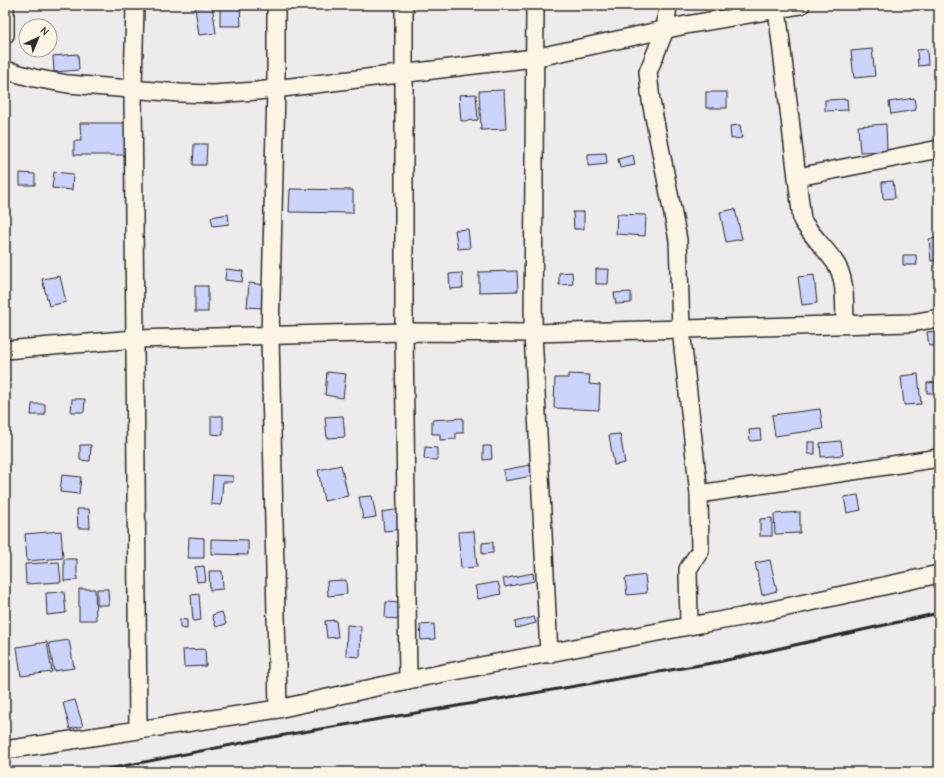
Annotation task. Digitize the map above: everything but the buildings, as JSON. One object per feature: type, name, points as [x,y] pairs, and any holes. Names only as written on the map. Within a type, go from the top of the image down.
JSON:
[{"type":"street","points":[[5,5],[5,35]]},
{"type":"street","points":[[135,5],[133,88],[134,338],[138,729]]},
{"type":"street","points":[[276,5],[276,89],[270,336],[278,709]]},
{"type":"street","points":[[404,5],[404,332],[408,680]]},
{"type":"street","points":[[535,5],[533,333],[549,654]]},
{"type":"street","points":[[668,5],[665,30],[648,72],[651,102],[678,240],[681,329],[699,494],[700,552],[688,569],[689,626]]},
{"type":"street","points":[[5,70],[34,78],[68,84],[213,94],[276,89],[534,58],[665,30],[801,5]]},
{"type":"street","points":[[777,9],[802,220],[810,234],[835,262],[842,279],[845,324]]},
{"type":"street","points":[[798,177],[939,149]]},
{"type":"street","points":[[5,350],[134,338],[404,332],[533,333],[911,323],[939,318]]},
{"type":"street","points":[[699,494],[939,458]]},
{"type":"street","points":[[5,750],[278,709],[408,680],[741,617],[939,574]]},
{"type":"railway","points":[[93,772],[267,738],[718,662],[939,613]]}]
